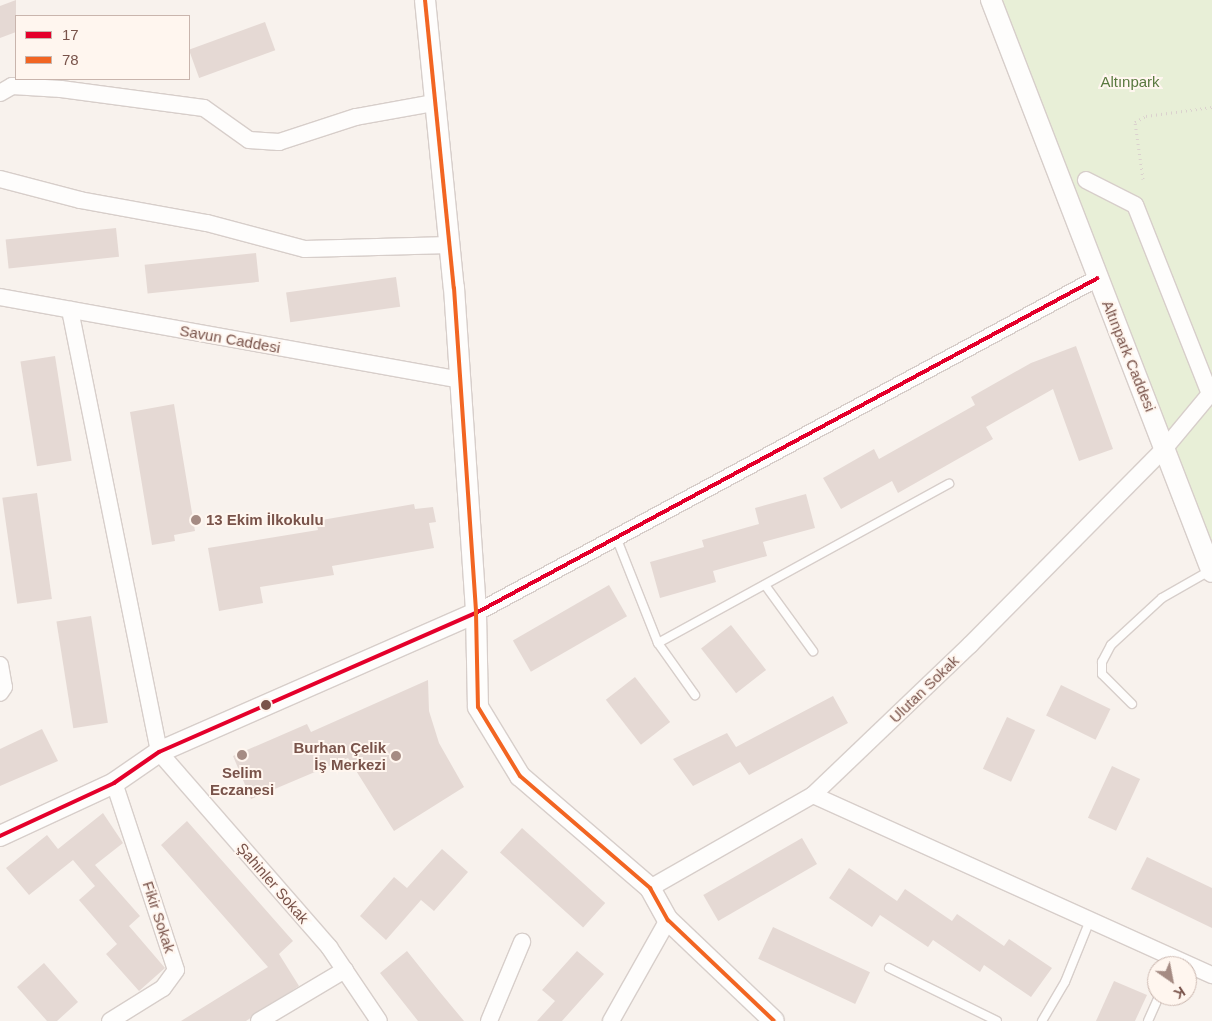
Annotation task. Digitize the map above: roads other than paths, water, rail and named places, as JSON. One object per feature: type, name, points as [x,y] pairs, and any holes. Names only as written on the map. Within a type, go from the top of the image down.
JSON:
[{"type":"street","points":[[425,0],[433,102],[450,245],[476,613],[478,707],[520,776],[650,888],[668,920],[774,1021]]},
{"type":"street","name":"Altınpark Caddesi","points":[[991,0],[1212,571]]},
{"type":"street","points":[[0,93],[12,86],[61,89],[204,108],[249,140],[279,142],[356,117],[433,102]]},
{"type":"street","points":[[0,179],[80,200],[207,223],[305,249],[450,245]]},
{"type":"street","name":"Ulutan Sokak","points":[[650,888],[813,795],[970,645],[1165,448],[1210,394],[1135,205],[1086,180]]},
{"type":"street","points":[[0,836],[114,783],[159,752],[476,613],[1098,278]]},
{"type":"street","name":"Savun Caddesi","points":[[0,297],[460,380]]},
{"type":"street","points":[[70,310],[159,752]]},
{"type":"street","points":[[0,665],[4,686],[0,693]]},
{"type":"street","name":"Şahinler Sokak","points":[[159,752],[328,947],[379,1021]]},
{"type":"street","name":"Fikir Sokak","points":[[110,1021],[163,988],[176,970],[114,783]]},
{"type":"street","points":[[813,795],[1090,920],[1161,956]]},
{"type":"street","points":[[611,1021],[668,920]]},
{"type":"street","points":[[489,1021],[522,942]]},
{"type":"street","points":[[259,1021],[345,970]]},
{"type":"street","points":[[1197,970],[1212,975]]},
{"type":"lane","points":[[658,643],[949,484]]},
{"type":"lane","points":[[616,537],[658,643],[695,695]]},
{"type":"lane","points":[[1132,704],[1102,674],[1102,662],[1111,644],[1162,598],[1212,571]]},
{"type":"lane","points":[[765,585],[813,651]]},
{"type":"lane","points":[[1042,1021],[1065,982],[1090,920]]},
{"type":"lane","points":[[889,968],[997,1021]]},
{"type":"lane","points":[[1148,1021],[1155,1006]]},
{"type":"place","name":"13 Ekim İlkokulu","points":[[196,520]]},
{"type":"place","name":"Selim Eczanesi","points":[[242,755]]},
{"type":"place","name":"Burhan Çelik İş Merkezi","points":[[396,756]]},
{"type":"park label","name":"Altınpark","points":[[1130,82]]}]
